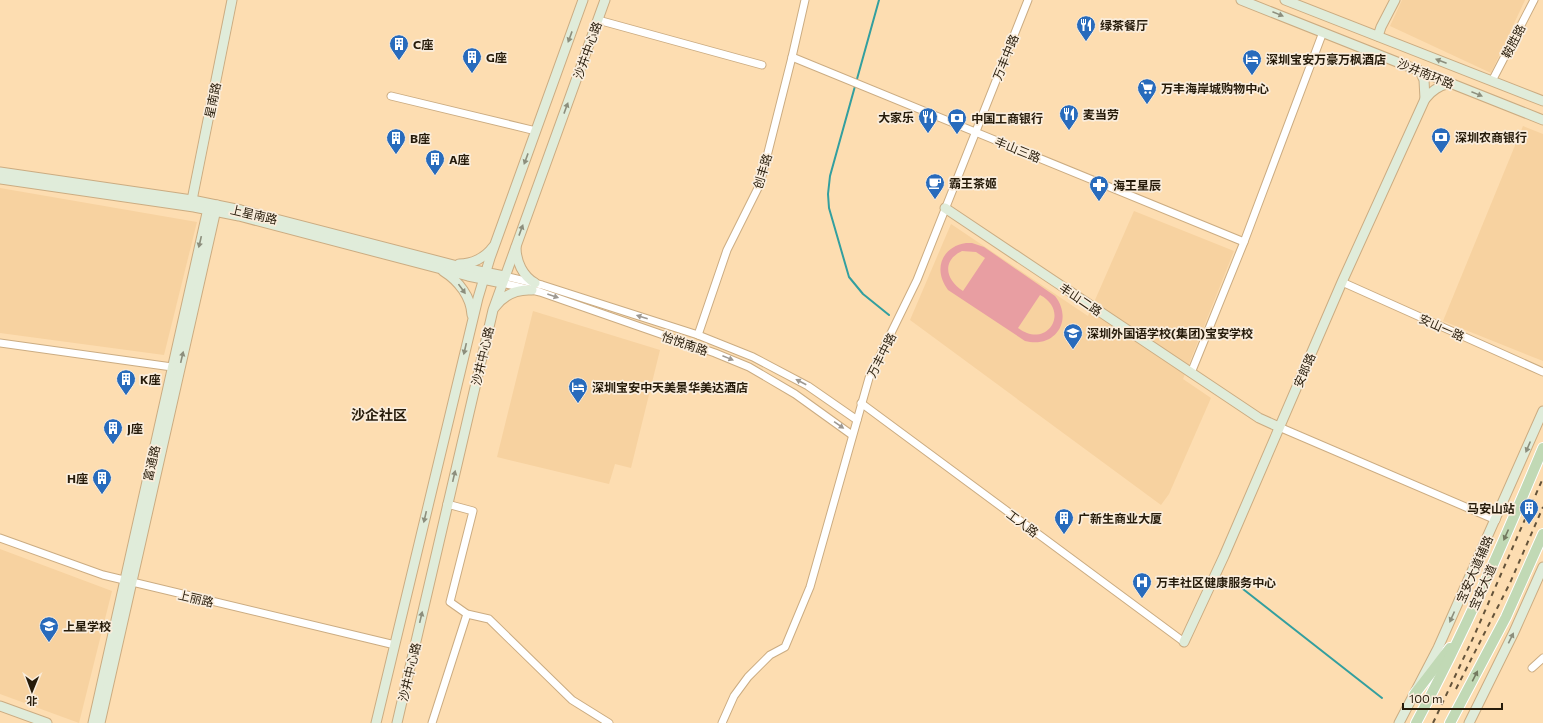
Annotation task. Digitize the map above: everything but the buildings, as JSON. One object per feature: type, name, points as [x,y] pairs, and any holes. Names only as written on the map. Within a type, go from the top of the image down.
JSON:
[{"type":"main road","name":"宝安大道","points":[[1416,723],[1463,630],[1543,448]]},
{"type":"main road","points":[[1450,723],[1506,617],[1543,534]]},
{"type":"main road","points":[[1414,695],[1463,630]]},
{"type":"street","name":"星南路","points":[[192,200],[232,0]]},
{"type":"street","name":"沙井中心路","points":[[376,723],[484,276],[583,0]]},
{"type":"street","name":"沙井中心路","points":[[397,723],[493,310],[605,0]]},
{"type":"street","name":"创丰路","points":[[698,335],[727,250],[760,184],[805,0]]},
{"type":"street","name":"万丰中路","points":[[722,723],[734,696],[748,677],[770,655],[785,647],[810,586],[872,368],[918,280],[1028,0]]},
{"type":"street","name":"沙井南环路","points":[[1242,0],[1543,120]]},
{"type":"street","name":"沙井南环路","points":[[1285,0],[1543,101]]},
{"type":"street","points":[[1378,36],[1394,0]]},
{"type":"street","name":"鞍胜路","points":[[1492,81],[1534,0]]},
{"type":"street","points":[[598,20],[762,65]]},
{"type":"street","points":[[1191,373],[1244,242],[1323,32]]},
{"type":"street","name":"丰山三路","points":[[792,57],[1244,242]]},
{"type":"street","name":"安郎路","points":[[1420,71],[1424,80],[1425,99]]},
{"type":"street","name":"安郎路","points":[[1184,642],[1224,556],[1342,282],[1425,99],[1439,86],[1450,83]]},
{"type":"street","points":[[391,96],[536,131]]},
{"type":"street","name":"上星南路","points":[[0,172],[192,200],[239,216],[434,267],[503,280]]},
{"type":"street","name":"上星南路","points":[[0,179],[212,208],[241,210],[454,265],[484,276]]},
{"type":"street","name":"富通路","points":[[100,723],[172,367],[212,208]]},
{"type":"street","name":"富通路","points":[[93,723],[128,581],[212,208]]},
{"type":"street","name":"丰山二路","points":[[945,208],[1259,418],[1279,427]]},
{"type":"street","points":[[454,265],[470,263],[478,259],[491,250],[496,242]]},
{"type":"street","points":[[493,310],[502,299],[510,294],[533,286],[521,268],[517,257],[516,244]]},
{"type":"street","points":[[434,267],[451,277],[464,291],[471,307],[472,322]]},
{"type":"street","name":"怡悦南路","points":[[503,280],[533,286],[698,335],[753,357],[801,382],[857,420]]},
{"type":"street","name":"安山一路","points":[[1342,282],[1543,372]]},
{"type":"street","name":"怡悦南路","points":[[533,286],[748,367],[795,394],[852,435]]},
{"type":"street","points":[[0,343],[172,367]]},
{"type":"street","name":"工人路","points":[[861,403],[1184,642]]},
{"type":"street","name":"宝安大道辅路","points":[[1399,723],[1438,648],[1543,411]]},
{"type":"street","points":[[1279,427],[1496,520]]},
{"type":"street","points":[[447,504],[473,511],[450,602],[467,614],[489,619],[572,700],[609,723]]},
{"type":"street","name":"上丽路","points":[[0,538],[103,575],[395,645]]},
{"type":"street","points":[[1469,723],[1514,632],[1543,567]]},
{"type":"street","points":[[432,723],[467,614]]},
{"type":"street","points":[[1532,668],[1543,658]]},
{"type":"street","points":[[0,706],[47,723]]},
{"type":"shaded area","points":[[1402,0],[1525,0],[1491,73],[1390,26]]},
{"type":"shaded area","points":[[1523,126],[1543,134],[1543,361],[1443,321]]},
{"type":"shaded area","points":[[0,188],[197,222],[164,355],[0,333]]},
{"type":"shaded area","name":"深圳外国语学校(集团)宝安学校","points":[[1134,211],[1234,251],[1183,379],[1211,398],[1169,494],[1161,505],[910,320],[951,224],[1088,316]]},
{"type":"shaded area","points":[[972,243],[984,247],[1055,296],[1063,314],[1062,323],[1053,337],[1045,341],[1025,341],[948,290],[941,275],[942,260],[945,254],[957,245]],"holes":[[[962,251],[976,252],[985,258],[963,291],[953,282],[948,271],[951,260],[955,255]],[[1040,295],[1049,302],[1054,310],[1052,326],[1046,331],[1038,334],[1029,334],[1018,328]]]},
{"type":"shaded area","name":"深圳宝安中天美景华美达酒店","points":[[533,311],[660,350],[631,468],[615,464],[609,484],[497,457]]},
{"type":"shaded area","name":"上星学校","points":[[0,549],[112,591],[79,723],[0,694]]},
{"type":"waterway","points":[[879,0],[830,176],[828,194],[829,208],[849,277],[863,294],[889,315]]},
{"type":"waterway","points":[[1234,582],[1382,698]]},
{"type":"railway","points":[[1433,723],[1474,636],[1543,478]]},
{"type":"railway","points":[[1456,689],[1510,583],[1543,507]]},
{"type":"place","name":"绿茶餐厅","points":[[1086,42]]},
{"type":"place","name":"C座","points":[[399,61]]},
{"type":"place","name":"G座","points":[[472,74]]},
{"type":"place","name":"深圳宝安万豪万枫酒店","points":[[1252,76]]},
{"type":"place","name":"万丰海岸城购物中心","points":[[1147,105]]},
{"type":"place","name":"麦当劳","points":[[1069,131]]},
{"type":"place","name":"大家乐","points":[[928,134]]},
{"type":"place","name":"中国工商银行","points":[[957,135]]},
{"type":"place","name":"深圳农商银行","points":[[1441,154]]},
{"type":"place","name":"B座","points":[[396,155]]},
{"type":"place","name":"A座","points":[[435,176]]},
{"type":"place","name":"霸王茶姬","points":[[935,200]]},
{"type":"place","name":"海王星辰","points":[[1099,202]]},
{"type":"place","name":"深圳外国语学校(集团)宝安学校","points":[[1073,350]]},
{"type":"place","name":"K座","points":[[126,396]]},
{"type":"place","name":"深圳宝安中天美景华美达酒店","points":[[578,404]]},
{"type":"place","name":"J座","points":[[113,445]]},
{"type":"place","name":"H座","points":[[102,495]]},
{"type":"place","name":"马安山站","points":[[1529,525]]},
{"type":"place","name":"广新生商业大厦","points":[[1064,535]]},
{"type":"place","name":"万丰社区健康服务中心","points":[[1142,599]]},
{"type":"place","name":"上星学校","points":[[49,643]]},
{"type":"district","name":"沙企社区","points":[[379,414]]}]
